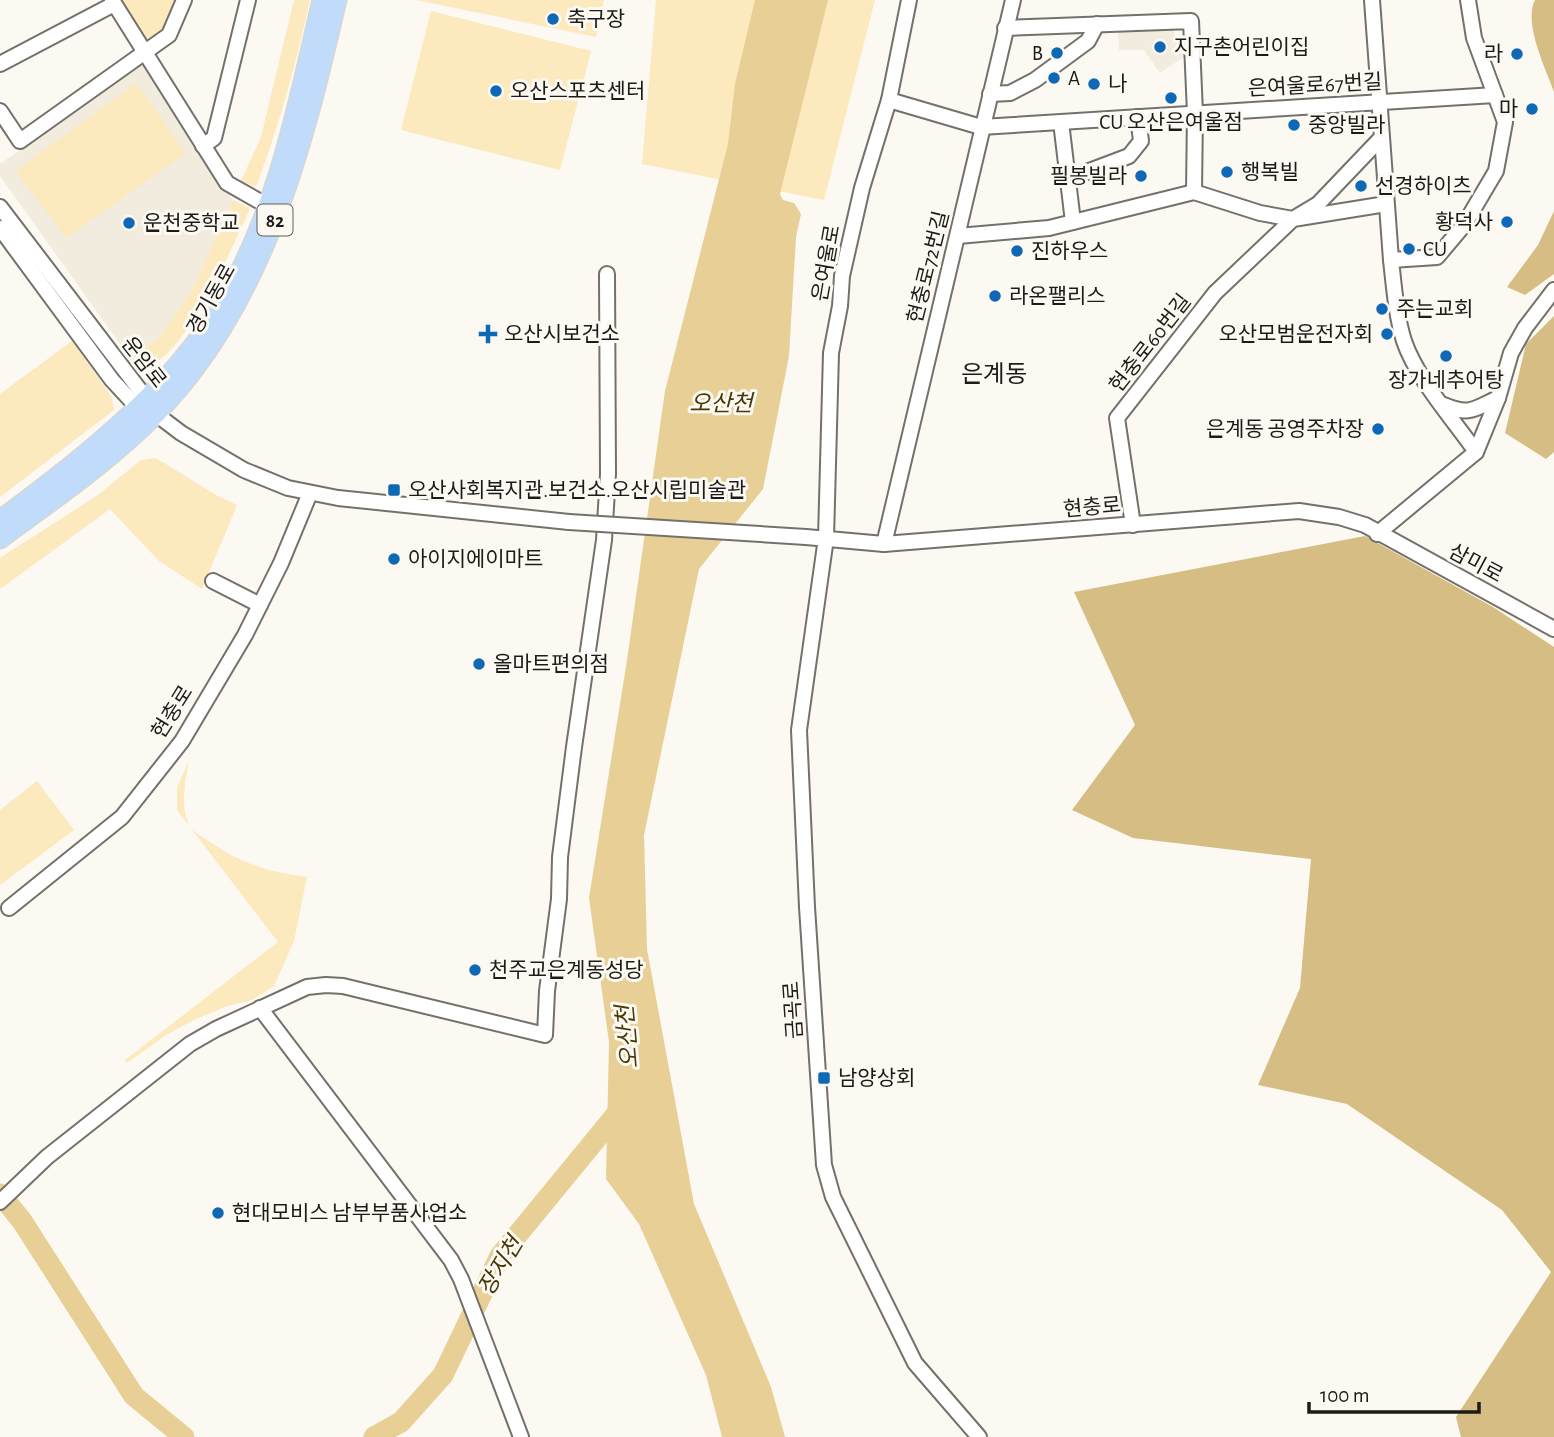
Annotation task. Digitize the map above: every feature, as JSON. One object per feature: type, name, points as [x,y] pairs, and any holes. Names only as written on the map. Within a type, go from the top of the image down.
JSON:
[{"type":"main road","name":"경기동로","points":[[0,520],[83,456],[142,402],[192,346],[216,313],[236,279],[266,205],[292,125],[322,0]]},
{"type":"main road","name":"경기동로","points":[[0,539],[91,471],[156,414],[188,378],[214,342],[234,309],[265,243],[290,180],[304,135],[337,0]]},
{"type":"street","points":[[0,111],[20,141],[169,35],[184,0]]},
{"type":"street","points":[[203,146],[214,138],[248,0]]},
{"type":"street","name":"은여울로","points":[[826,538],[831,353],[840,306],[842,276],[862,188],[889,100],[909,0]]},
{"type":"street","name":"현충로72번길","points":[[884,544],[1013,0]]},
{"type":"street","points":[[1372,0],[1396,309],[1405,342],[1422,376],[1476,452]]},
{"type":"street","points":[[1391,260],[1437,257],[1464,225],[1496,171],[1505,122],[1474,38],[1468,0]]},
{"type":"street","points":[[0,64],[113,2],[227,183],[266,205]]},
{"type":"street","points":[[1005,28],[1191,21],[1195,113],[1194,192]]},
{"type":"street","points":[[989,94],[1010,93],[1035,80],[1088,41],[1097,24]]},
{"type":"street","name":"은여울로67번길","points":[[889,100],[981,127],[1495,95]]},
{"type":"street","points":[[1068,179],[1129,156],[1141,141],[1138,117]]},
{"type":"street","points":[[1061,122],[1073,222]]},
{"type":"street","name":"현충로60번길","points":[[1133,525],[1117,418],[1215,293],[1293,219],[1318,204],[1381,138]]},
{"type":"street","points":[[958,236],[1049,228],[1194,192],[1259,213],[1293,219],[1386,204]]},
{"type":"street","name":"운암로","points":[[0,207],[127,375],[142,402]]},
{"type":"street","name":"운암로","points":[[0,228],[112,380],[156,414]]},
{"type":"street","points":[[0,1202],[27,1176],[190,1044],[307,987],[343,986],[545,1035],[559,900],[560,857],[573,747],[604,540],[608,474],[607,274]]},
{"type":"street","points":[[1377,534],[1476,452],[1498,398],[1511,353],[1525,328],[1554,290]]},
{"type":"street","points":[[1443,405],[1460,412],[1498,398]]},
{"type":"street","name":"현충로","points":[[156,414],[181,433],[244,470],[288,488],[338,498],[569,522],[884,544],[1299,511],[1339,517],[1365,525],[1377,534]]},
{"type":"street","name":"현충로","points":[[9,908],[122,817],[182,741],[260,605],[281,564],[310,492]]},
{"type":"street","name":"삼미로","points":[[1377,534],[1554,629]]},
{"type":"street","name":"금곡로","points":[[826,538],[798,746],[824,1165],[833,1197],[915,1363],[979,1437]]},
{"type":"street","points":[[213,581],[260,605]]},
{"type":"street","points":[[260,1008],[451,1261],[461,1279],[521,1437]]},
{"type":"shaded area","points":[[119,0],[176,0],[164,31],[145,41]]},
{"type":"shaded area","points":[[294,0],[310,0],[286,95],[256,187],[241,181],[261,137]]},
{"type":"shaded area","name":"축구장","points":[[416,0],[604,0],[596,37]]},
{"type":"shaded area","points":[[656,0],[875,0],[824,200],[642,164]]},
{"type":"shaded area","points":[[1535,0],[1554,0],[1554,92],[1534,33],[1532,10]]},
{"type":"shaded area","name":"오산스포츠센터","points":[[431,11],[591,51],[560,170],[401,130]]},
{"type":"shaded area","points":[[1170,23],[1184,57],[1160,73],[1144,50],[1119,50],[1118,26]]},
{"type":"shaded area","name":"운천중학교","points":[[140,65],[144,66],[233,200],[191,292],[159,338],[130,358],[0,176],[0,164]]},
{"type":"shaded area","points":[[136,83],[186,153],[66,238],[16,171]]},
{"type":"shaded area","points":[[233,200],[250,208],[207,297],[177,343],[161,359],[147,366],[136,365],[130,358],[159,338],[191,292]]},
{"type":"shaded area","points":[[1554,211],[1554,274],[1525,295],[1507,287],[1538,245]]},
{"type":"shaded area","points":[[1554,316],[1554,452],[1546,459],[1505,433],[1526,344]]},
{"type":"shaded area","points":[[72,341],[112,397],[114,410],[0,497],[0,394]]},
{"type":"shaded area","points":[[156,458],[237,505],[202,589],[159,561],[110,509],[0,589],[0,558],[98,495],[141,460]]},
{"type":"shaded area","points":[[1365,536],[1493,607],[1554,647],[1554,1437],[1461,1437],[1456,1417],[1551,1272],[1502,1210],[1347,1104],[1258,1085],[1300,988],[1311,859],[1133,838],[1072,810],[1135,725],[1074,592]]},
{"type":"shaded area","points":[[189,760],[184,801],[189,825],[198,835],[244,861],[268,870],[307,877],[294,941],[274,986],[252,1000],[227,1006],[194,1020],[166,1035],[127,1063],[125,1060],[278,942],[177,810],[177,788]]},
{"type":"shaded area","points":[[37,781],[74,830],[0,885],[0,810]]},
{"type":"water","name":"오산천","points":[[755,0],[828,0],[780,194],[783,200],[794,203],[801,214],[796,237],[789,356],[763,489],[699,569],[644,835],[647,949],[694,1204],[771,1387],[785,1437],[722,1437],[706,1375],[639,1224],[606,1179],[609,1042],[589,898],[627,660],[665,391],[728,144],[735,84]]},
{"type":"waterway","name":"장지천","points":[[374,1437],[401,1422],[443,1375],[500,1256],[624,1105]]},
{"type":"waterway","name":"장지천","points":[[0,1194],[22,1221],[134,1396],[184,1437]]},
{"type":"place","name":"축구장","points":[[553,19]]},
{"type":"place","name":"지구촌어린이집","points":[[1160,47]]},
{"type":"place","name":"B","points":[[1057,53]]},
{"type":"place","name":"라","points":[[1517,54]]},
{"type":"place","name":"A","points":[[1054,78]]},
{"type":"place","name":"나","points":[[1094,84]]},
{"type":"place","name":"오산스포츠센터","points":[[496,91]]},
{"type":"place","name":"CU 오산은여울점","points":[[1171,98]]},
{"type":"place","name":"마","points":[[1532,109]]},
{"type":"place","name":"중앙빌라","points":[[1294,125]]},
{"type":"place","name":"행복빌","points":[[1227,172]]},
{"type":"place","name":"필봉빌라","points":[[1141,176]]},
{"type":"place","name":"선경하이츠","points":[[1361,186]]},
{"type":"place","name":"황덕사","points":[[1507,222]]},
{"type":"place","name":"운천중학교","points":[[129,223]]},
{"type":"place","name":"CU","points":[[1409,249]]},
{"type":"place","name":"진하우스","points":[[1017,251]]},
{"type":"place","name":"라온팰리스","points":[[995,296]]},
{"type":"place","name":"주는교회","points":[[1382,309]]},
{"type":"place","name":"오산시보건소","points":[[488,334]]},
{"type":"place","name":"오산모범운전자회","points":[[1387,334]]},
{"type":"place","name":"장가네추어탕","points":[[1446,356]]},
{"type":"place","name":"은계동 공영주차장","points":[[1378,429]]},
{"type":"place","name":"오산사회복지관.보건소.오산시립미술관","points":[[394,490]]},
{"type":"place","name":"아이지에이마트","points":[[394,559]]},
{"type":"place","name":"올마트편의점","points":[[479,664]]},
{"type":"place","name":"천주교은계동성당","points":[[475,970]]},
{"type":"place","name":"남양상회","points":[[824,1078]]},
{"type":"place","name":"현대모비스 남부부품사업소","points":[[218,1213]]},
{"type":"district","name":"은계동","points":[[994,374]]}]
